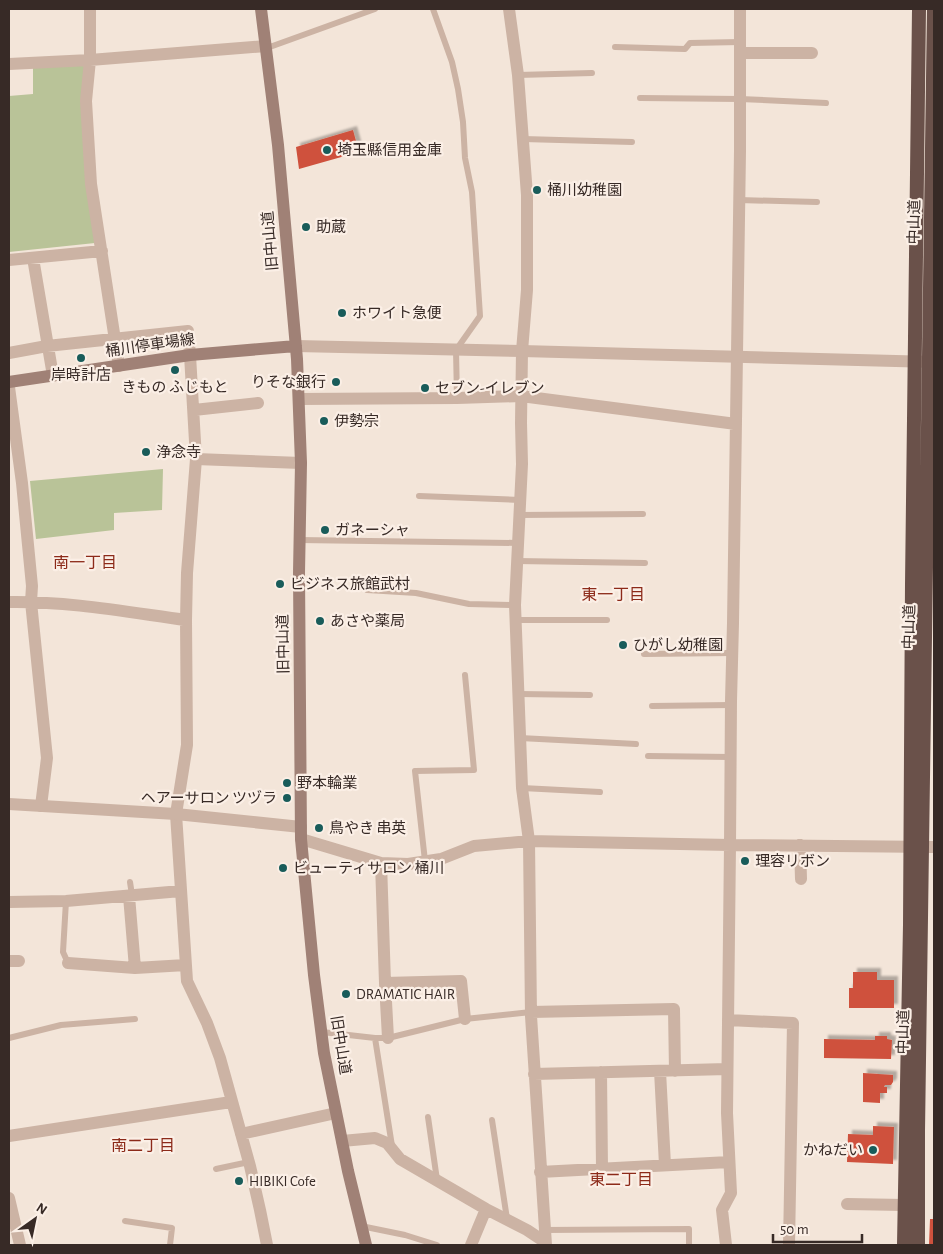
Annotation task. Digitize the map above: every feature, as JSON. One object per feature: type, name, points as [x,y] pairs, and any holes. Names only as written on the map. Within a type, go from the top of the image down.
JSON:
[{"type":"highway","name":"中山道","points":[[918,1245],[926,362],[919,9]]},
{"type":"highway","name":"中山道","points":[[926,362],[932,241],[934,9]]},
{"type":"highway","name":"中山道","points":[[904,1245],[910,934],[922,848]]},
{"type":"main road","name":"旧中山道","points":[[262,9],[278,145],[296,346],[301,463],[299,540],[301,833],[314,975],[324,1053],[366,1245]]},
{"type":"main road","name":"桶川停車場線","points":[[9,382],[190,355],[296,346]]},
{"type":"street","points":[[90,9],[90,60],[86,101],[91,184],[119,366]]},
{"type":"street","points":[[509,9],[518,75],[527,195],[527,290],[522,351],[521,396],[522,464],[515,605],[522,788],[529,841],[531,1012],[545,1239]]},
{"type":"street","points":[[726,1245],[722,1210],[731,1193],[727,1069],[740,9]]},
{"type":"street","points":[[9,64],[266,47]]},
{"type":"street","points":[[740,48],[812,53]]},
{"type":"street","points":[[9,260],[102,251]]},
{"type":"street","points":[[33,258],[53,376]]},
{"type":"street","points":[[9,353],[47,346],[188,331],[196,459],[187,573],[187,745],[176,814],[187,981],[207,1023],[220,1058],[249,1162],[267,1245]]},
{"type":"street","points":[[296,346],[926,362]]},
{"type":"street","points":[[9,387],[22,484],[32,586],[31,602],[47,758],[41,806]]},
{"type":"street","points":[[298,399],[521,396],[736,424]]},
{"type":"street","points":[[194,410],[258,403]]},
{"type":"street","points":[[196,459],[301,463]]},
{"type":"street","points":[[9,602],[63,604],[186,620]]},
{"type":"street","points":[[9,804],[176,814],[301,833],[381,863],[408,864],[425,862],[441,859],[474,846],[529,841],[922,848]]},
{"type":"street","points":[[800,845],[801,879]]},
{"type":"street","points":[[381,863],[385,983],[381,1038]]},
{"type":"street","points":[[9,902],[66,901],[181,891]]},
{"type":"street","points":[[130,896],[135,968]]},
{"type":"street","points":[[68,963],[135,968],[186,965]]},
{"type":"street","points":[[385,983],[461,981],[465,1019]]},
{"type":"street","points":[[531,1012],[674,1010],[675,1070]]},
{"type":"street","points":[[728,1020],[793,1022],[789,1245]]},
{"type":"street","points":[[534,1074],[727,1069]]},
{"type":"street","points":[[660,1071],[665,1165]]},
{"type":"street","points":[[601,1072],[602,1169]]},
{"type":"street","points":[[9,1136],[231,1102]]},
{"type":"street","points":[[241,1134],[336,1113]]},
{"type":"street","points":[[342,1141],[375,1138],[386,1143],[400,1159],[486,1209],[545,1239]]},
{"type":"street","points":[[540,1172],[730,1162]]},
{"type":"street","points":[[9,1198],[20,1245]]},
{"type":"street","points":[[847,1204],[904,1205]]},
{"type":"street","points":[[471,1245],[486,1209]]},
{"type":"lane","points":[[266,47],[375,9]]},
{"type":"lane","points":[[433,9],[452,62],[458,89],[463,122],[465,158],[472,192],[480,316],[456,350],[457,398]]},
{"type":"lane","points":[[615,47],[685,49],[690,43],[740,48]]},
{"type":"lane","points":[[518,75],[592,73]]},
{"type":"lane","points":[[640,98],[826,102]]},
{"type":"lane","points":[[523,139],[632,142]]},
{"type":"lane","points":[[739,200],[817,202]]},
{"type":"lane","points":[[418,496],[520,500]]},
{"type":"lane","points":[[520,515],[643,514]]},
{"type":"lane","points":[[299,540],[518,543]]},
{"type":"lane","points":[[517,561],[646,563]]},
{"type":"lane","points":[[367,590],[416,593],[469,604],[515,605]]},
{"type":"lane","points":[[516,620],[607,620]]},
{"type":"lane","points":[[644,654],[732,653]]},
{"type":"lane","points":[[425,862],[415,771],[474,770],[465,675]]},
{"type":"lane","points":[[519,694],[590,696]]},
{"type":"lane","points":[[652,706],[731,705]]},
{"type":"lane","points":[[520,738],[636,744]]},
{"type":"lane","points":[[648,756],[730,757]]},
{"type":"lane","points":[[522,788],[600,792]]},
{"type":"lane","points":[[130,882],[130,896]]},
{"type":"lane","points":[[66,901],[63,952],[68,963]]},
{"type":"lane","points":[[322,1032],[381,1038],[465,1019],[531,1012]]},
{"type":"lane","points":[[9,1038],[61,1025],[135,1019]]},
{"type":"lane","points":[[381,1038],[393,1149]]},
{"type":"lane","points":[[428,1117],[437,1181]]},
{"type":"lane","points":[[492,1120],[506,1219]]},
{"type":"lane","points":[[216,1169],[249,1162]]},
{"type":"lane","points":[[125,1221],[172,1228],[170,1245]]},
{"type":"lane","points":[[361,1226],[405,1235],[437,1245]]},
{"type":"lane","points":[[545,1239],[689,1229],[688,1245]]},
{"type":"green space","points":[[86,65],[95,243],[9,252],[9,96],[33,94],[33,66]]},
{"type":"green space","points":[[163,469],[162,510],[114,513],[114,530],[36,539],[30,481]]},
{"type":"building","name":"埼玉縣信用金庫","points":[[353,130],[359,152],[299,169],[296,147]]},
{"type":"building","points":[[853,972],[877,972],[877,980],[894,980],[894,1008],[849,1008],[849,988],[853,988]]},
{"type":"building","points":[[875,1036],[887,1036],[887,1039],[892,1040],[891,1059],[824,1058],[824,1039],[875,1040]]},
{"type":"building","points":[[863,1073],[893,1075],[891,1085],[885,1085],[884,1087],[887,1087],[887,1093],[880,1093],[880,1103],[863,1102]]},
{"type":"building","points":[[873,1126],[894,1127],[893,1164],[847,1162],[848,1134],[873,1135]]},
{"type":"building","points":[[930,1219],[934,1219],[934,1245],[929,1245]]},
{"type":"place","name":"埼玉縣信用金庫","points":[[327,150]]},
{"type":"place","name":"桶川幼稚園","points":[[537,190]]},
{"type":"place","name":"助蔵","points":[[306,227]]},
{"type":"place","name":"ホワイト急便","points":[[342,313]]},
{"type":"place","name":"岸時計店","points":[[81,358]]},
{"type":"place","name":"きもの ふじもと","points":[[175,370]]},
{"type":"place","name":"りそな銀行","points":[[336,382]]},
{"type":"place","name":"セブン-イレブン","points":[[425,388]]},
{"type":"place","name":"伊勢宗","points":[[324,421]]},
{"type":"place","name":"浄念寺","points":[[146,452]]},
{"type":"place","name":"ガネーシャ","points":[[325,530]]},
{"type":"place","name":"ビジネス旅館武村","points":[[280,584]]},
{"type":"place","name":"あさや薬局","points":[[320,621]]},
{"type":"place","name":"ひがし幼稚園","points":[[623,645]]},
{"type":"place","name":"野本輪業","points":[[287,783]]},
{"type":"place","name":"ヘアーサロン ツヅラ","points":[[287,798]]},
{"type":"place","name":"鳥やき 串英","points":[[319,828]]},
{"type":"place","name":"理容リボン","points":[[745,861]]},
{"type":"place","name":"ビューティサロン 桶川","points":[[283,868]]},
{"type":"place","name":"DRAMATIC HAIR","points":[[346,994]]},
{"type":"place","name":"かねだい","points":[[873,1150]]},
{"type":"place","name":"HIBIKI Cofe","points":[[239,1181]]},
{"type":"district","name":"南一丁目","points":[[85,562]]},
{"type":"district","name":"東一丁目","points":[[613,594]]},
{"type":"district","name":"南二丁目","points":[[143,1145]]},
{"type":"district","name":"東二丁目","points":[[621,1179]]}]
